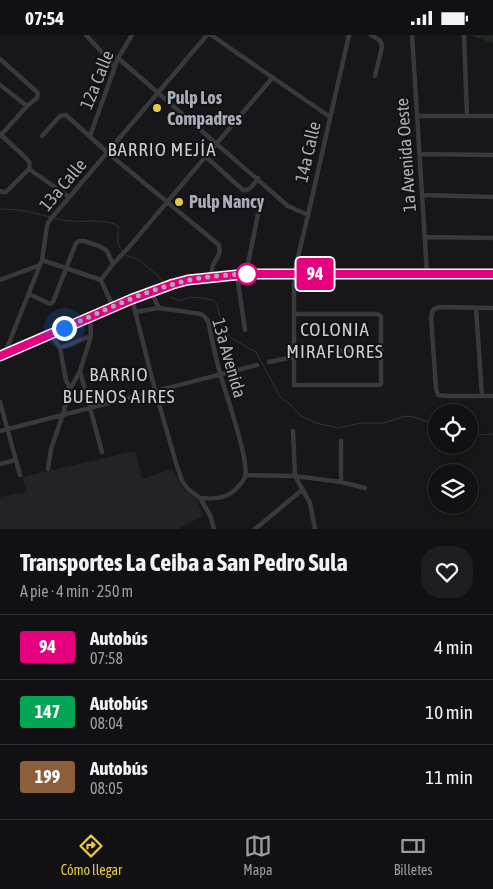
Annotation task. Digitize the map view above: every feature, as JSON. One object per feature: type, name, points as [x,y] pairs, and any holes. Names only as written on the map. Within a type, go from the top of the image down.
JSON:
[{"type":"main road","points":[[3,355],[112,307],[188,280],[246,274],[493,274]]},
{"type":"street","points":[[86,35],[115,67]]},
{"type":"street","name":"12a Calle","points":[[90,136],[118,59],[132,35]]},
{"type":"street","points":[[209,35],[330,117]]},
{"type":"street","name":"13a Calle","points":[[3,355],[41,262],[46,226],[49,221],[209,35]]},
{"type":"street","name":"14a Calle","points":[[349,35],[294,274],[294,385],[378,385],[381,383],[380,351]]},
{"type":"street","points":[[371,35],[381,41],[382,47],[376,76]]},
{"type":"street","name":"1a Avenida Oeste","points":[[412,35],[427,274]]},
{"type":"street","points":[[464,35],[466,116]]},
{"type":"street","points":[[0,59],[37,91],[38,94],[37,98],[0,135],[29,161],[29,169],[6,192],[0,191]]},
{"type":"street","points":[[118,59],[159,92],[288,206],[308,215]]},
{"type":"street","points":[[101,280],[273,77]]},
{"type":"street","points":[[0,85],[27,106]]},
{"type":"street","points":[[42,136],[60,115],[66,115],[108,153],[218,245],[220,251],[212,270],[212,277]]},
{"type":"street","points":[[417,116],[493,116]]},
{"type":"street","points":[[420,154],[493,155]]},
{"type":"street","points":[[206,157],[243,190],[249,190],[258,179]]},
{"type":"street","points":[[29,169],[69,197]]},
{"type":"street","points":[[422,195],[493,197]]},
{"type":"street","points":[[246,274],[258,209]]},
{"type":"street","points":[[425,237],[493,238]]},
{"type":"street","points":[[29,294],[48,303],[53,302],[76,243],[79,241],[100,246],[107,251],[114,264]]},
{"type":"street","points":[[0,280],[41,262],[67,268],[101,280],[112,307]]},
{"type":"street","points":[[237,275],[245,330]]},
{"type":"street","points":[[151,292],[159,308]]},
{"type":"street","points":[[132,299],[155,390],[182,481],[188,489],[200,498],[210,515],[214,529]]},
{"type":"street","points":[[493,308],[439,307],[433,310],[431,317],[438,395],[493,396]]},
{"type":"street","name":"13a Avenida","points":[[135,312],[159,308],[201,314],[206,317],[241,446],[245,475]]},
{"type":"street","points":[[476,308],[482,396]]},
{"type":"street","points":[[269,362],[345,350],[380,351],[381,316],[377,314],[294,314]]},
{"type":"street","points":[[48,469],[51,449],[70,389],[80,371],[91,336],[90,317]]},
{"type":"street","points":[[51,334],[60,348],[66,379],[70,389]]},
{"type":"street","points":[[60,348],[91,336]]},
{"type":"street","points":[[0,431],[257,365]]},
{"type":"street","points":[[80,371],[102,452]]},
{"type":"street","points":[[0,402],[20,475]]},
{"type":"street","points":[[293,431],[295,476],[310,503],[315,529]]},
{"type":"street","points":[[341,441],[341,482]]},
{"type":"street","points":[[0,464],[16,460]]},
{"type":"street","points":[[200,498],[224,497],[232,493],[245,475],[295,476],[341,482],[365,488]]},
{"type":"street","points":[[255,529],[302,490]]},
{"type":"shaded area","points":[[469,35],[493,35],[493,43]]},
{"type":"shaded area","points":[[135,451],[142,479],[172,469],[183,489],[197,500],[203,516],[178,529],[0,529],[0,497],[27,492],[22,477]]},
{"type":"waterway","points":[[0,209],[25,211],[50,217]]},
{"type":"waterway","points":[[53,218],[72,221],[97,221],[118,226],[118,244],[125,255],[139,260],[163,282]]},
{"type":"waterway","points":[[170,297],[180,301],[190,297],[213,300],[217,304],[222,326],[231,338],[256,352],[281,398],[290,404],[301,416],[316,423],[338,428],[361,423],[384,423],[405,416],[428,422]]},
{"type":"waterway","points":[[478,435],[493,434]]},
{"type":"bus line","name":"94","points":[[0,356],[132,299],[188,280],[246,274],[493,274]]},
{"type":"place","name":"Pulp Los Compadres","points":[[157,108]]},
{"type":"place","name":"Pulp Nancy","points":[[179,202]]},
{"type":"district","name":"BARRIO MEJÍA","points":[[162,149]]},
{"type":"district","name":"COLONIA MIRAFLORES","points":[[335,340]]},
{"type":"district","name":"BARRIO BUENOS AIRES","points":[[119,385]]},
{"type":"route","points":[[64,328],[173,284],[188,280],[247,274]]}]
